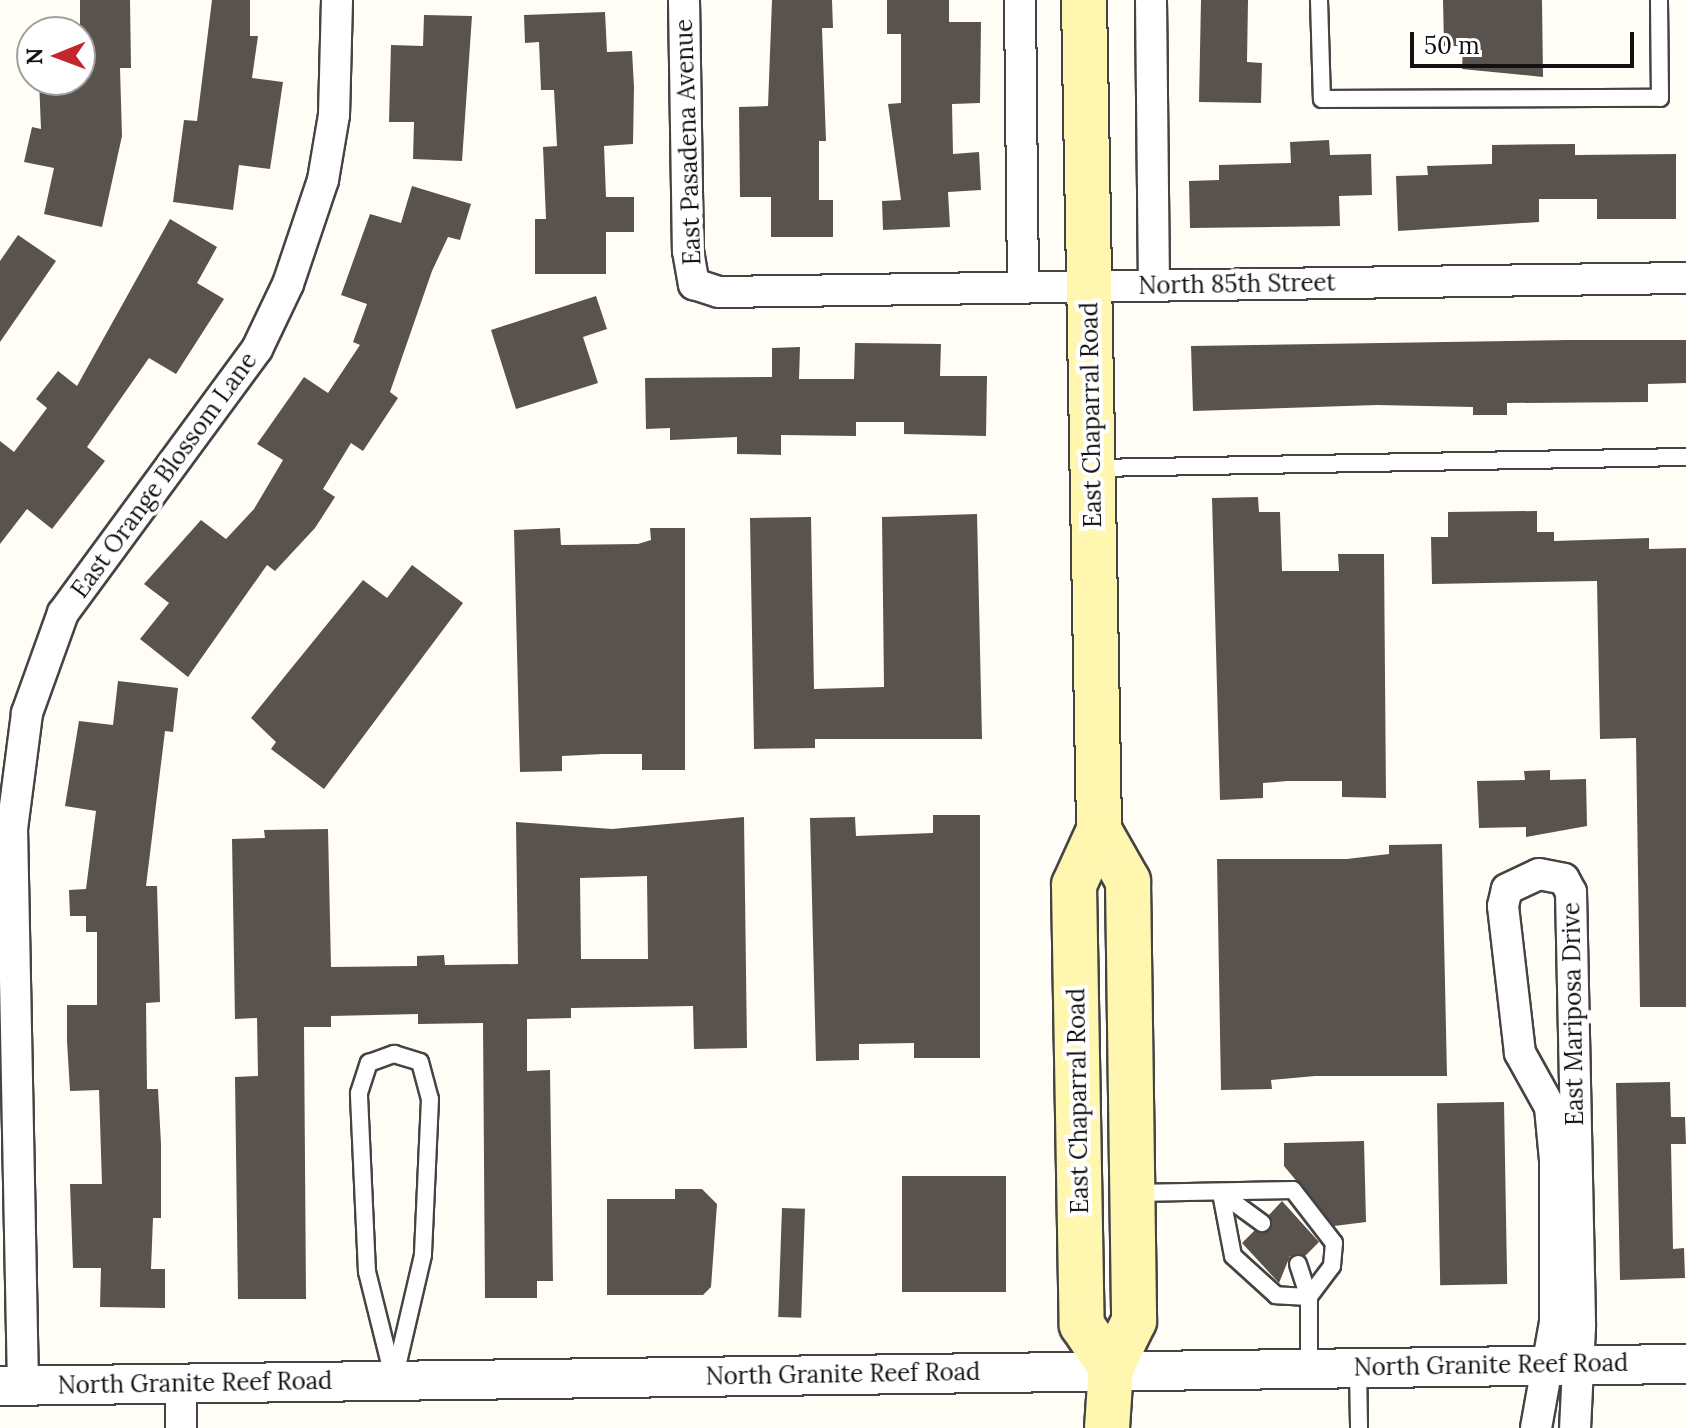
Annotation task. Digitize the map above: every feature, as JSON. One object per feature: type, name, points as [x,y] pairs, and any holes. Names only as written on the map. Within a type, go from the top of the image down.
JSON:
[{"type":"main road","name":"East Chaparral Road","points":[[1084,0],[1099,830],[1074,885],[1082,1325],[1111,1368]]},
{"type":"main road","name":"East Chaparral Road","points":[[1099,830],[1128,881],[1134,1321],[1111,1368],[1107,1428]]},
{"type":"street","name":"East Orange Blossom Lane","points":[[11,1386],[12,829],[27,713],[63,613],[92,566],[239,375],[280,302],[323,180],[334,115],[337,0]]},
{"type":"street","name":"East Pasadena Avenue","points":[[684,0],[694,284]]},
{"type":"street","points":[[1020,0],[1023,287]]},
{"type":"street","points":[[1151,0],[1154,285]]},
{"type":"street","name":"North 85th Street","points":[[694,284],[719,292],[1686,278]]},
{"type":"street","name":"East Mariposa Drive","points":[[1536,1428],[1562,1365],[1571,892],[1564,879],[1539,874],[1507,889],[1503,906],[1520,1053],[1550,1107],[1555,1160],[1555,1322],[1562,1365],[1575,1428]]},
{"type":"street","name":"North Granite Reef Road","points":[[11,1386],[1111,1368],[1686,1364]]},
{"type":"street","points":[[181,1383],[181,1428]]},
{"type":"lane","points":[[1319,0],[1322,99],[1337,99],[1660,98],[1659,0]]},
{"type":"lane","points":[[1091,468],[1686,457]]},
{"type":"lane","points":[[394,1054],[420,1062],[430,1099],[423,1255],[394,1380],[367,1272],[359,1093],[369,1063],[394,1054]]},
{"type":"lane","points":[[1132,1193],[1221,1193],[1271,1185],[1293,1190],[1324,1223],[1334,1243],[1332,1266],[1309,1297]]},
{"type":"lane","points":[[1221,1193],[1262,1223]]},
{"type":"lane","points":[[1221,1193],[1233,1256],[1276,1295],[1309,1297]]},
{"type":"lane","points":[[1298,1264],[1309,1297],[1309,1367]]},
{"type":"lane","points":[[1358,1367],[1359,1428]]},
{"type":"building","points":[[80,0],[130,0],[131,68],[120,68],[122,136],[102,227],[44,214],[54,168],[24,162],[32,127],[41,129],[40,96],[96,96],[96,16],[80,16]]},
{"type":"building","points":[[212,0],[250,0],[250,36],[258,36],[252,78],[283,82],[270,169],[239,165],[233,210],[173,202],[184,120],[197,121]]},
{"type":"building","points":[[772,0],[832,0],[833,28],[822,28],[826,141],[819,141],[819,200],[833,200],[833,237],[771,237],[771,197],[740,197],[739,107],[768,106]]},
{"type":"building","points":[[887,0],[949,0],[949,22],[981,22],[980,103],[952,104],[953,154],[979,152],[981,190],[948,192],[950,227],[883,230],[882,201],[901,200],[888,104],[901,103],[901,34],[887,34]]},
{"type":"building","points":[[1201,0],[1248,0],[1247,62],[1262,63],[1261,103],[1199,102]]},
{"type":"building","points":[[1443,0],[1542,0],[1543,77],[1462,69],[1463,46],[1444,46]]},
{"type":"building","points":[[605,12],[607,52],[632,51],[634,87],[633,144],[604,146],[606,197],[634,197],[634,232],[606,232],[606,274],[535,274],[535,219],[546,219],[543,147],[557,146],[554,90],[541,90],[539,42],[525,43],[524,15]]},
{"type":"building","points":[[424,15],[472,16],[462,161],[413,159],[414,122],[389,122],[391,45],[423,46]]},
{"type":"building","points":[[1329,140],[1330,155],[1371,154],[1372,195],[1339,196],[1340,226],[1190,228],[1189,181],[1219,180],[1219,165],[1291,163],[1290,142]]},
{"type":"building","points":[[1575,144],[1575,155],[1676,154],[1676,219],[1597,219],[1597,199],[1539,199],[1539,222],[1398,231],[1396,176],[1428,175],[1427,166],[1492,164],[1492,145]]},
{"type":"building","points":[[412,186],[471,204],[460,240],[448,237],[432,271],[390,392],[398,398],[363,451],[351,443],[323,489],[335,497],[315,528],[275,571],[267,565],[188,677],[140,639],[169,603],[144,584],[201,520],[226,539],[254,509],[283,460],[257,444],[304,377],[328,393],[360,345],[353,342],[367,304],[341,295],[370,214],[401,223]]},
{"type":"building","points":[[170,219],[217,247],[197,283],[224,299],[176,374],[149,358],[87,447],[105,461],[52,529],[27,509],[0,544],[0,441],[14,452],[47,408],[36,399],[58,371],[77,386]]},
{"type":"building","points":[[18,235],[56,261],[0,342],[0,261]]},
{"type":"building","points":[[596,296],[607,329],[583,337],[598,383],[516,409],[491,330]]},
{"type":"building","points":[[1686,340],[1686,383],[1648,384],[1648,402],[1507,403],[1507,415],[1473,415],[1473,407],[1377,405],[1193,411],[1191,346]]},
{"type":"building","points":[[855,343],[941,344],[940,376],[987,376],[986,436],[904,434],[904,422],[856,422],[856,436],[781,435],[781,455],[737,454],[737,437],[670,440],[670,428],[646,429],[645,378],[772,377],[772,348],[800,347],[799,379],[854,379]]},
{"type":"building","points":[[1258,497],[1259,512],[1280,512],[1282,571],[1339,571],[1338,554],[1384,554],[1386,798],[1342,797],[1342,781],[1287,781],[1263,783],[1263,798],[1220,800],[1212,498]]},
{"type":"building","points":[[1537,511],[1537,532],[1554,532],[1554,541],[1649,538],[1649,549],[1686,548],[1686,1007],[1640,1007],[1636,738],[1600,739],[1597,581],[1432,584],[1431,537],[1448,537],[1448,512]]},
{"type":"building","points":[[977,514],[982,739],[815,739],[815,748],[754,749],[750,518],[811,517],[814,689],[884,687],[882,517]]},
{"type":"building","points":[[560,528],[561,545],[638,544],[651,540],[650,528],[685,528],[685,770],[642,770],[642,754],[603,754],[562,756],[562,771],[520,772],[514,530]]},
{"type":"building","points":[[412,565],[463,603],[324,789],[271,749],[276,742],[251,718],[363,580],[387,598]]},
{"type":"building","points":[[118,681],[178,688],[173,732],[165,731],[146,886],[157,886],[160,1002],[146,1003],[147,1089],[158,1089],[161,1144],[161,1218],[153,1218],[151,1269],[165,1269],[165,1308],[100,1307],[101,1268],[73,1268],[70,1184],[102,1184],[99,1090],[70,1091],[67,1041],[67,1005],[97,1005],[97,932],[86,932],[86,916],[70,916],[69,890],[86,889],[96,811],[65,806],[79,721],[113,725]]},
{"type":"building","points":[[1550,770],[1550,780],[1586,779],[1587,826],[1526,837],[1526,827],[1479,828],[1477,781],[1525,780],[1524,771]]},
{"type":"building","points":[[933,815],[980,815],[980,1058],[914,1058],[914,1043],[859,1044],[859,1060],[816,1061],[810,818],[855,817],[856,836],[933,833]]},
{"type":"building","points":[[744,817],[747,1048],[694,1049],[693,1006],[571,1008],[571,1018],[527,1019],[527,1071],[550,1070],[553,1281],[537,1281],[537,1298],[485,1298],[483,1023],[418,1024],[418,1014],[331,1016],[331,1027],[304,1027],[306,1299],[238,1299],[235,1077],[258,1076],[257,1018],[235,1019],[232,839],[265,838],[264,830],[328,829],[331,967],[417,966],[417,956],[444,955],[445,965],[518,964],[516,822],[612,829]],"holes":[[[647,876],[648,959],[581,959],[580,878]]]},
{"type":"building","points":[[1442,844],[1447,1076],[1315,1076],[1271,1080],[1272,1089],[1221,1090],[1217,859],[1347,859],[1389,854],[1389,845]]},
{"type":"building","points":[[1670,1082],[1671,1117],[1685,1117],[1686,1144],[1671,1144],[1673,1249],[1684,1248],[1685,1278],[1620,1280],[1616,1083]]},
{"type":"building","points":[[1504,1102],[1507,1284],[1440,1285],[1437,1103]]},
{"type":"building","points":[[1364,1141],[1366,1222],[1334,1226],[1284,1166],[1284,1143]]},
{"type":"building","points":[[902,1176],[1006,1176],[1006,1292],[902,1292]]},
{"type":"building","points":[[675,1189],[702,1189],[717,1204],[711,1287],[703,1295],[607,1295],[607,1199],[675,1199]]},
{"type":"building","points":[[1282,1201],[1319,1242],[1305,1256],[1290,1256],[1279,1283],[1242,1243],[1254,1231],[1270,1230],[1269,1215]]},
{"type":"building","points":[[782,1208],[805,1209],[801,1318],[778,1317]]}]
